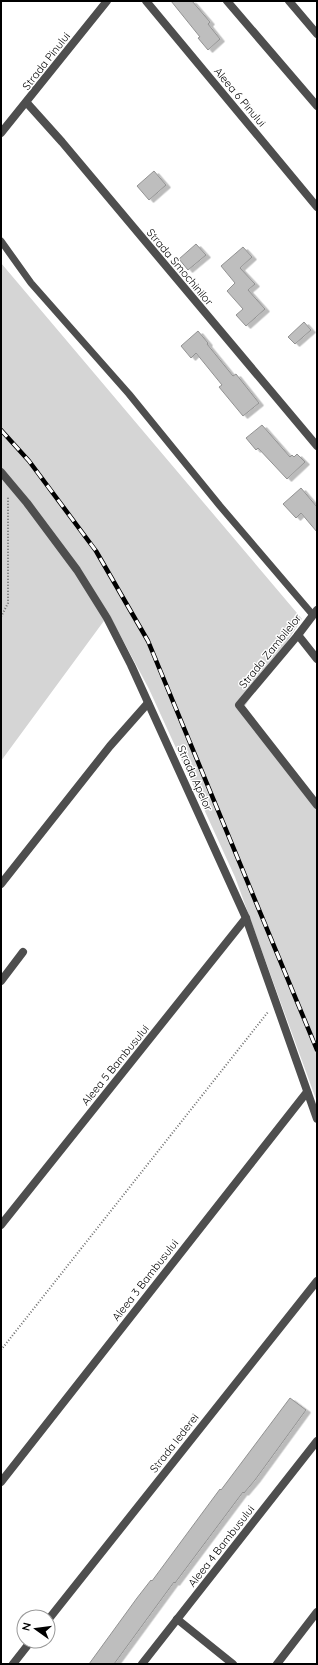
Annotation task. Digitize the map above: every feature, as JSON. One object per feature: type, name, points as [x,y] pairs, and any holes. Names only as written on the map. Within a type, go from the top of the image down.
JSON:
[{"type":"street","name":"Strada Pinului","points":[[1,133],[27,103],[107,1]]},
{"type":"street","name":"Aleea 6 Pinului","points":[[146,1],[317,207]]},
{"type":"street","points":[[228,1],[317,106]]},
{"type":"street","points":[[289,1],[317,34]]},
{"type":"street","name":"Strada Smochinilor","points":[[27,103],[62,142],[317,446]]},
{"type":"street","name":"Strada Apelor","points":[[1,472],[27,503],[77,570],[107,618],[246,918],[317,1119]]},
{"type":"street","name":"Strada Zambilelor","points":[[315,613],[240,705],[317,805]]},
{"type":"street","points":[[298,635],[317,659]]},
{"type":"street","points":[[1,884],[110,746],[148,704]]},
{"type":"street","name":"Aleea 5 Bambusului","points":[[1,1225],[246,918]]},
{"type":"street","points":[[1,981],[23,952]]},
{"type":"street","name":"Aleea 3 Bambusului","points":[[1,1482],[307,1092]]},
{"type":"street","name":"Strada Iederei","points":[[56,1610],[317,1281]]},
{"type":"street","name":"Aleea 4 Bambusului","points":[[142,1664],[317,1441]]},
{"type":"street","points":[[277,1664],[317,1612]]},
{"type":"street","points":[[177,1618],[234,1664]]},
{"type":"street","points":[[13,1664],[25,1649]]},
{"type":"lane","points":[[1,241],[31,283],[129,394],[220,506],[315,613]]},
{"type":"path","points":[[1,617],[8,603],[8,481]]},
{"type":"path","points":[[1,1350],[276,1002]]},
{"type":"shaded area","points":[[1,263],[302,619],[241,712],[317,804],[317,1102],[235,877],[149,689],[109,614],[1,761]]},
{"type":"building","points":[[171,1],[192,1],[210,22],[208,24],[220,39],[208,50],[198,38],[200,37]]},
{"type":"building","points":[[154,171],[166,185],[149,200],[137,186]]},
{"type":"building","points":[[196,244],[206,255],[188,270],[179,259]]},
{"type":"building","points":[[243,247],[252,257],[240,268],[255,284],[248,290],[265,309],[246,326],[236,315],[243,309],[227,291],[235,283],[221,266]]},
{"type":"building","points":[[304,322],[311,330],[295,344],[288,337]]},
{"type":"building","points":[[198,331],[233,376],[236,374],[259,403],[243,416],[219,387],[222,385],[196,353],[191,358],[181,346]]},
{"type":"building","points":[[262,425],[290,457],[292,455],[294,457],[297,454],[305,462],[287,479],[258,448],[256,450],[246,438]]},
{"type":"building","points":[[301,488],[317,507],[317,532],[301,513],[296,518],[283,504]]},
{"type":"building","points":[[290,1398],[306,1410],[255,1480],[244,1493],[243,1492],[175,1583],[174,1582],[114,1664],[89,1664],[137,1598],[151,1580],[152,1581]]},
{"type":"railway","points":[[1,430],[29,461],[96,551],[148,641],[317,1050]]}]
